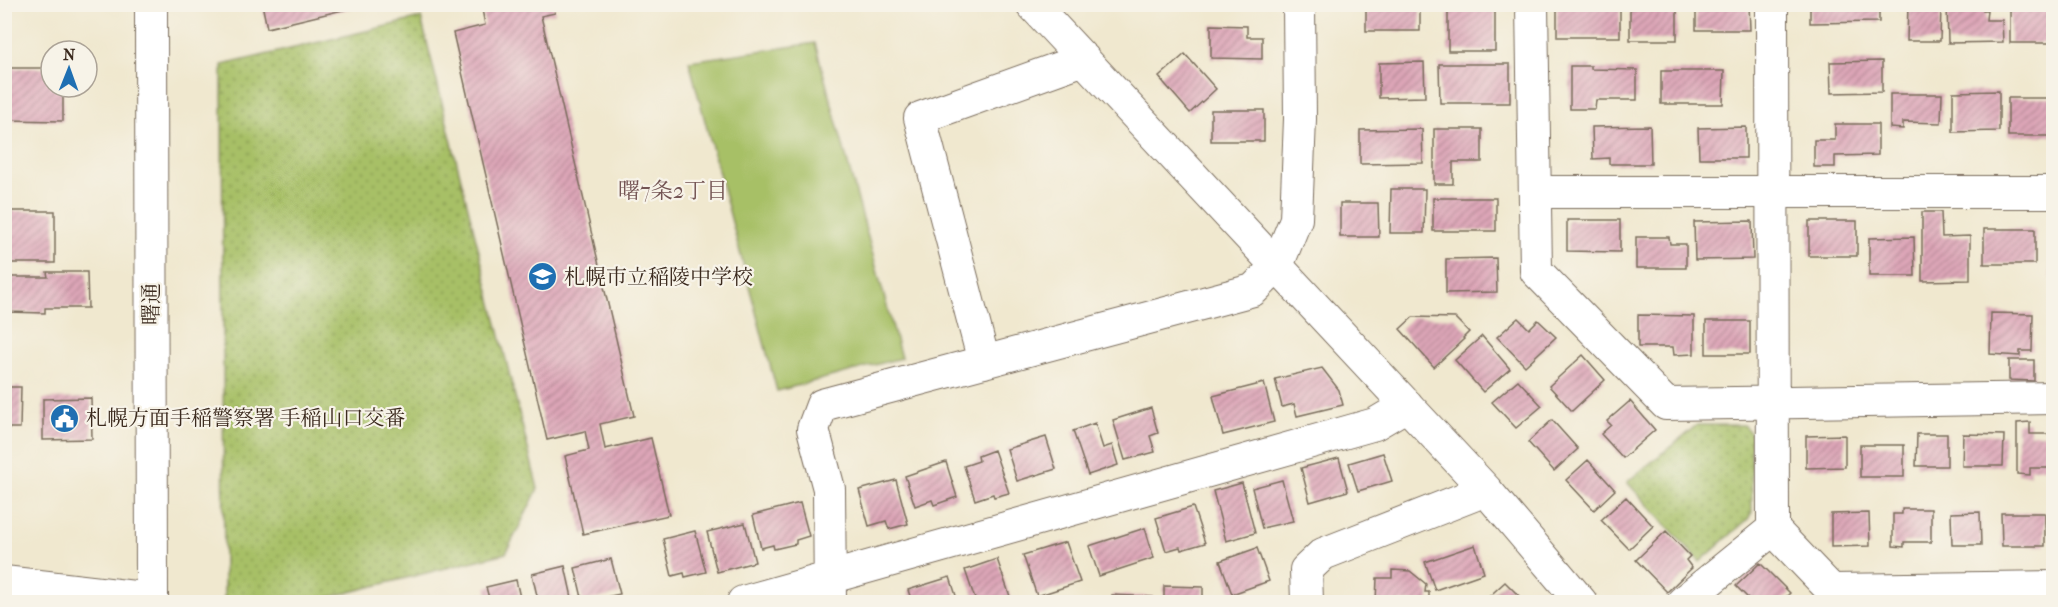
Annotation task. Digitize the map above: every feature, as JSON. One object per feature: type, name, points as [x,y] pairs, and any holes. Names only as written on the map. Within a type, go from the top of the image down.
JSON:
[{"type":"street","name":"曙通","points":[[151,4],[152,601]]},
{"type":"street","points":[[830,590],[829,489],[813,429],[822,405],[1253,290],[1277,266],[1296,219],[1300,119],[1299,4]]},
{"type":"street","points":[[1532,4],[1536,271],[1666,404],[2054,398]]},
{"type":"street","points":[[1772,4],[1773,529],[1837,596],[2054,587]]},
{"type":"street","points":[[1042,9],[1084,59],[1486,490],[1581,603]]},
{"type":"street","points":[[984,362],[920,118],[1084,59]]},
{"type":"street","points":[[1535,192],[2054,192]]},
{"type":"street","points":[[743,603],[830,590],[1375,424],[1407,405]]},
{"type":"street","points":[[1307,603],[1306,570],[1323,554],[1486,490]]},
{"type":"street","points":[[1683,603],[1773,529]]},
{"type":"street","points":[[4,582],[152,601]]},
{"type":"green space","points":[[421,18],[538,489],[506,553],[310,602],[224,602],[222,65]]},
{"type":"green space","points":[[815,43],[901,358],[777,391],[689,61]]},
{"type":"green space","points":[[1697,425],[1743,425],[1751,433],[1752,512],[1748,519],[1700,562],[1627,482]]},
{"type":"building","points":[[262,4],[364,4],[364,5],[267,28]]},
{"type":"building","points":[[481,4],[553,4],[555,13],[541,16],[634,416],[600,424],[605,449],[651,438],[669,515],[583,534],[565,456],[589,450],[585,431],[547,440],[453,33],[485,25]]},
{"type":"building","points":[[1366,4],[1420,4],[1420,31],[1366,31]]},
{"type":"building","points":[[1448,4],[1495,4],[1495,51],[1448,51]]},
{"type":"building","points":[[1557,4],[1620,4],[1620,37],[1557,37]]},
{"type":"building","points":[[1696,4],[1749,4],[1750,30],[1696,30]]},
{"type":"building","points":[[1810,4],[1879,4],[1879,22],[1810,23]]},
{"type":"building","points":[[1908,4],[1941,5],[1940,41],[1907,41]]},
{"type":"building","points":[[1947,4],[1983,4],[1983,10],[1987,10],[1986,20],[2002,20],[2003,42],[1948,43]]},
{"type":"building","points":[[2023,4],[2052,4],[2054,7],[2054,43],[2010,43],[2010,8],[2023,7]]},
{"type":"building","points":[[1677,5],[1677,40],[1630,40],[1630,6]]},
{"type":"building","points":[[1211,25],[1247,26],[1247,37],[1262,37],[1262,59],[1211,58]]},
{"type":"building","points":[[1185,54],[1216,89],[1190,113],[1159,77]]},
{"type":"building","points":[[1882,61],[1882,92],[1831,93],[1830,62]]},
{"type":"building","points":[[1424,62],[1425,97],[1379,98],[1379,63]]},
{"type":"building","points":[[1439,64],[1510,64],[1510,103],[1440,103]]},
{"type":"building","points":[[1570,66],[1637,70],[1637,100],[1596,100],[1595,109],[1570,109]]},
{"type":"building","points":[[4,68],[39,68],[39,99],[63,99],[63,121],[4,120]]},
{"type":"building","points":[[1661,71],[1724,71],[1723,104],[1661,104]]},
{"type":"building","points":[[1999,91],[1999,131],[1953,132],[1953,92]]},
{"type":"building","points":[[1890,94],[1942,94],[1941,123],[1903,122],[1903,129],[1890,128]]},
{"type":"building","points":[[2008,98],[2054,98],[2054,136],[2008,136]]},
{"type":"building","points":[[1211,110],[1264,110],[1264,141],[1211,141]]},
{"type":"building","points":[[1835,124],[1878,124],[1878,155],[1835,156],[1835,167],[1814,167],[1814,140],[1835,140]]},
{"type":"building","points":[[1650,126],[1651,164],[1609,164],[1609,158],[1593,159],[1592,127]]},
{"type":"building","points":[[1746,127],[1746,158],[1699,158],[1698,128]]},
{"type":"building","points":[[1422,129],[1423,163],[1360,164],[1360,130]]},
{"type":"building","points":[[1434,129],[1482,129],[1482,162],[1453,162],[1453,184],[1434,184]]},
{"type":"building","points":[[1391,189],[1425,189],[1424,233],[1390,233]]},
{"type":"building","points":[[1433,198],[1496,198],[1496,231],[1433,231]]},
{"type":"building","points":[[1340,203],[1378,203],[1379,237],[1340,237]]},
{"type":"building","points":[[4,211],[55,211],[55,263],[4,263]]},
{"type":"building","points":[[1922,212],[1941,212],[1942,237],[1970,236],[1970,280],[1922,281]]},
{"type":"building","points":[[1567,220],[1620,220],[1620,252],[1567,251]]},
{"type":"building","points":[[2050,220],[2054,220],[2054,277],[2050,277]]},
{"type":"building","points":[[1752,221],[1753,259],[1695,260],[1694,222]]},
{"type":"building","points":[[1809,221],[1857,221],[1857,256],[1809,256]]},
{"type":"building","points":[[1984,229],[2035,229],[2035,264],[1984,264]]},
{"type":"building","points":[[1636,237],[1669,237],[1670,244],[1686,244],[1686,268],[1636,268]]},
{"type":"building","points":[[1914,237],[1915,276],[1869,276],[1869,238]]},
{"type":"building","points":[[1496,258],[1497,292],[1446,293],[1446,259]]},
{"type":"building","points":[[47,272],[87,272],[88,308],[45,308],[45,313],[7,312],[8,277],[48,277]]},
{"type":"building","points":[[1991,313],[2033,314],[2032,351],[2020,351],[2020,356],[1990,354]]},
{"type":"building","points":[[1638,315],[1694,316],[1694,354],[1674,355],[1673,347],[1638,347]]},
{"type":"building","points":[[1413,317],[1455,318],[1469,332],[1434,367],[1400,329]]},
{"type":"building","points":[[1518,318],[1529,329],[1538,320],[1556,337],[1525,366],[1497,337]]},
{"type":"building","points":[[2048,319],[2054,319],[2054,351],[2047,351]]},
{"type":"building","points":[[1706,321],[1750,321],[1750,354],[1706,354]]},
{"type":"building","points":[[1482,336],[1510,369],[1483,392],[1455,360]]},
{"type":"building","points":[[1583,355],[1605,380],[1572,411],[1549,386]]},
{"type":"building","points":[[2009,360],[2034,360],[2034,381],[2009,380]]},
{"type":"building","points":[[1322,368],[1339,390],[1343,405],[1297,416],[1294,404],[1282,407],[1275,379]]},
{"type":"building","points":[[1518,380],[1542,406],[1516,428],[1492,402]]},
{"type":"building","points":[[1264,383],[1274,422],[1223,435],[1213,396]]},
{"type":"building","points":[[4,387],[21,387],[20,428],[4,428]]},
{"type":"building","points":[[91,398],[92,439],[43,440],[43,399]]},
{"type":"building","points":[[1630,401],[1655,430],[1623,458],[1601,434],[1611,425],[1607,421]]},
{"type":"building","points":[[1151,408],[1158,433],[1150,436],[1155,452],[1125,460],[1113,420]]},
{"type":"building","points":[[1552,420],[1578,449],[1554,471],[1528,442]]},
{"type":"building","points":[[2030,422],[2030,434],[2054,434],[2054,468],[2030,468],[2030,475],[2017,474],[2017,423]]},
{"type":"building","points":[[1095,423],[1103,448],[1112,445],[1118,465],[1088,475],[1073,431]]},
{"type":"building","points":[[1917,434],[1947,434],[1947,466],[1916,466]]},
{"type":"building","points":[[1963,434],[2004,435],[2003,466],[1962,466]]},
{"type":"building","points":[[1845,435],[1845,467],[1806,468],[1806,436]]},
{"type":"building","points":[[1046,437],[1056,469],[1017,481],[1007,449]]},
{"type":"building","points":[[1860,445],[1904,445],[1904,477],[1860,477]]},
{"type":"building","points":[[994,450],[1009,493],[994,497],[993,494],[975,500],[964,466],[979,461],[978,456]]},
{"type":"building","points":[[1383,453],[1392,481],[1358,491],[1349,463]]},
{"type":"building","points":[[1339,458],[1348,491],[1310,502],[1301,468]]},
{"type":"building","points":[[1588,460],[1615,490],[1594,510],[1566,480]]},
{"type":"building","points":[[946,462],[957,497],[934,505],[932,500],[915,506],[905,476]]},
{"type":"building","points":[[896,480],[908,524],[889,529],[886,521],[869,526],[859,490]]},
{"type":"building","points":[[1282,480],[1293,521],[1262,528],[1252,488]]},
{"type":"building","points":[[1242,483],[1255,533],[1226,541],[1213,491]]},
{"type":"building","points":[[1626,497],[1653,526],[1629,549],[1601,520]]},
{"type":"building","points":[[800,503],[809,536],[796,540],[796,544],[774,549],[773,545],[761,548],[753,515]]},
{"type":"building","points":[[1193,507],[1205,543],[1181,550],[1180,547],[1166,551],[1156,518]]},
{"type":"building","points":[[1902,509],[1931,509],[1931,542],[1904,542],[1904,547],[1893,546],[1893,514],[1902,514]]},
{"type":"building","points":[[1980,512],[1981,545],[1952,545],[1951,513]]},
{"type":"building","points":[[1869,513],[1870,546],[1831,547],[1831,514]]},
{"type":"building","points":[[2001,513],[2045,513],[2045,546],[2002,546]]},
{"type":"building","points":[[745,523],[755,562],[717,572],[707,532]]},
{"type":"building","points":[[1145,528],[1154,558],[1099,576],[1089,546]]},
{"type":"building","points":[[695,531],[706,572],[685,577],[684,573],[672,576],[663,539]]},
{"type":"building","points":[[1666,531],[1690,556],[1686,560],[1692,568],[1667,592],[1636,560]]},
{"type":"building","points":[[1066,542],[1080,582],[1037,596],[1023,555]]},
{"type":"building","points":[[1475,545],[1484,573],[1435,590],[1425,562]]},
{"type":"building","points":[[1257,548],[1269,581],[1232,594],[1220,561]]},
{"type":"building","points":[[611,559],[620,594],[583,602],[575,568]]},
{"type":"building","points":[[997,559],[1012,602],[976,602],[965,570]]},
{"type":"building","points":[[1760,563],[1790,593],[1781,602],[1752,602],[1736,586]]},
{"type":"building","points":[[565,566],[573,602],[538,600],[532,574]]},
{"type":"building","points":[[1392,570],[1410,571],[1426,584],[1425,592],[1429,592],[1429,602],[1376,602],[1377,578],[1392,578]]},
{"type":"building","points":[[950,577],[958,602],[912,602],[908,590]]},
{"type":"building","points":[[516,580],[521,602],[490,602],[486,587]]},
{"type":"building","points":[[1505,582],[1525,602],[1483,602]]},
{"type":"building","points":[[1164,586],[1203,587],[1203,602],[1164,602]]},
{"type":"building","points":[[1112,595],[1153,597],[1153,602],[1112,602]]},
{"type":"place","name":"札幌市立稲陵中学校","points":[[543,277]]},
{"type":"place","name":"札幌方面手稲警察署 手稲山口交番","points":[[65,418]]},
{"type":"district","name":"曙7条2丁目","points":[[673,190]]}]
